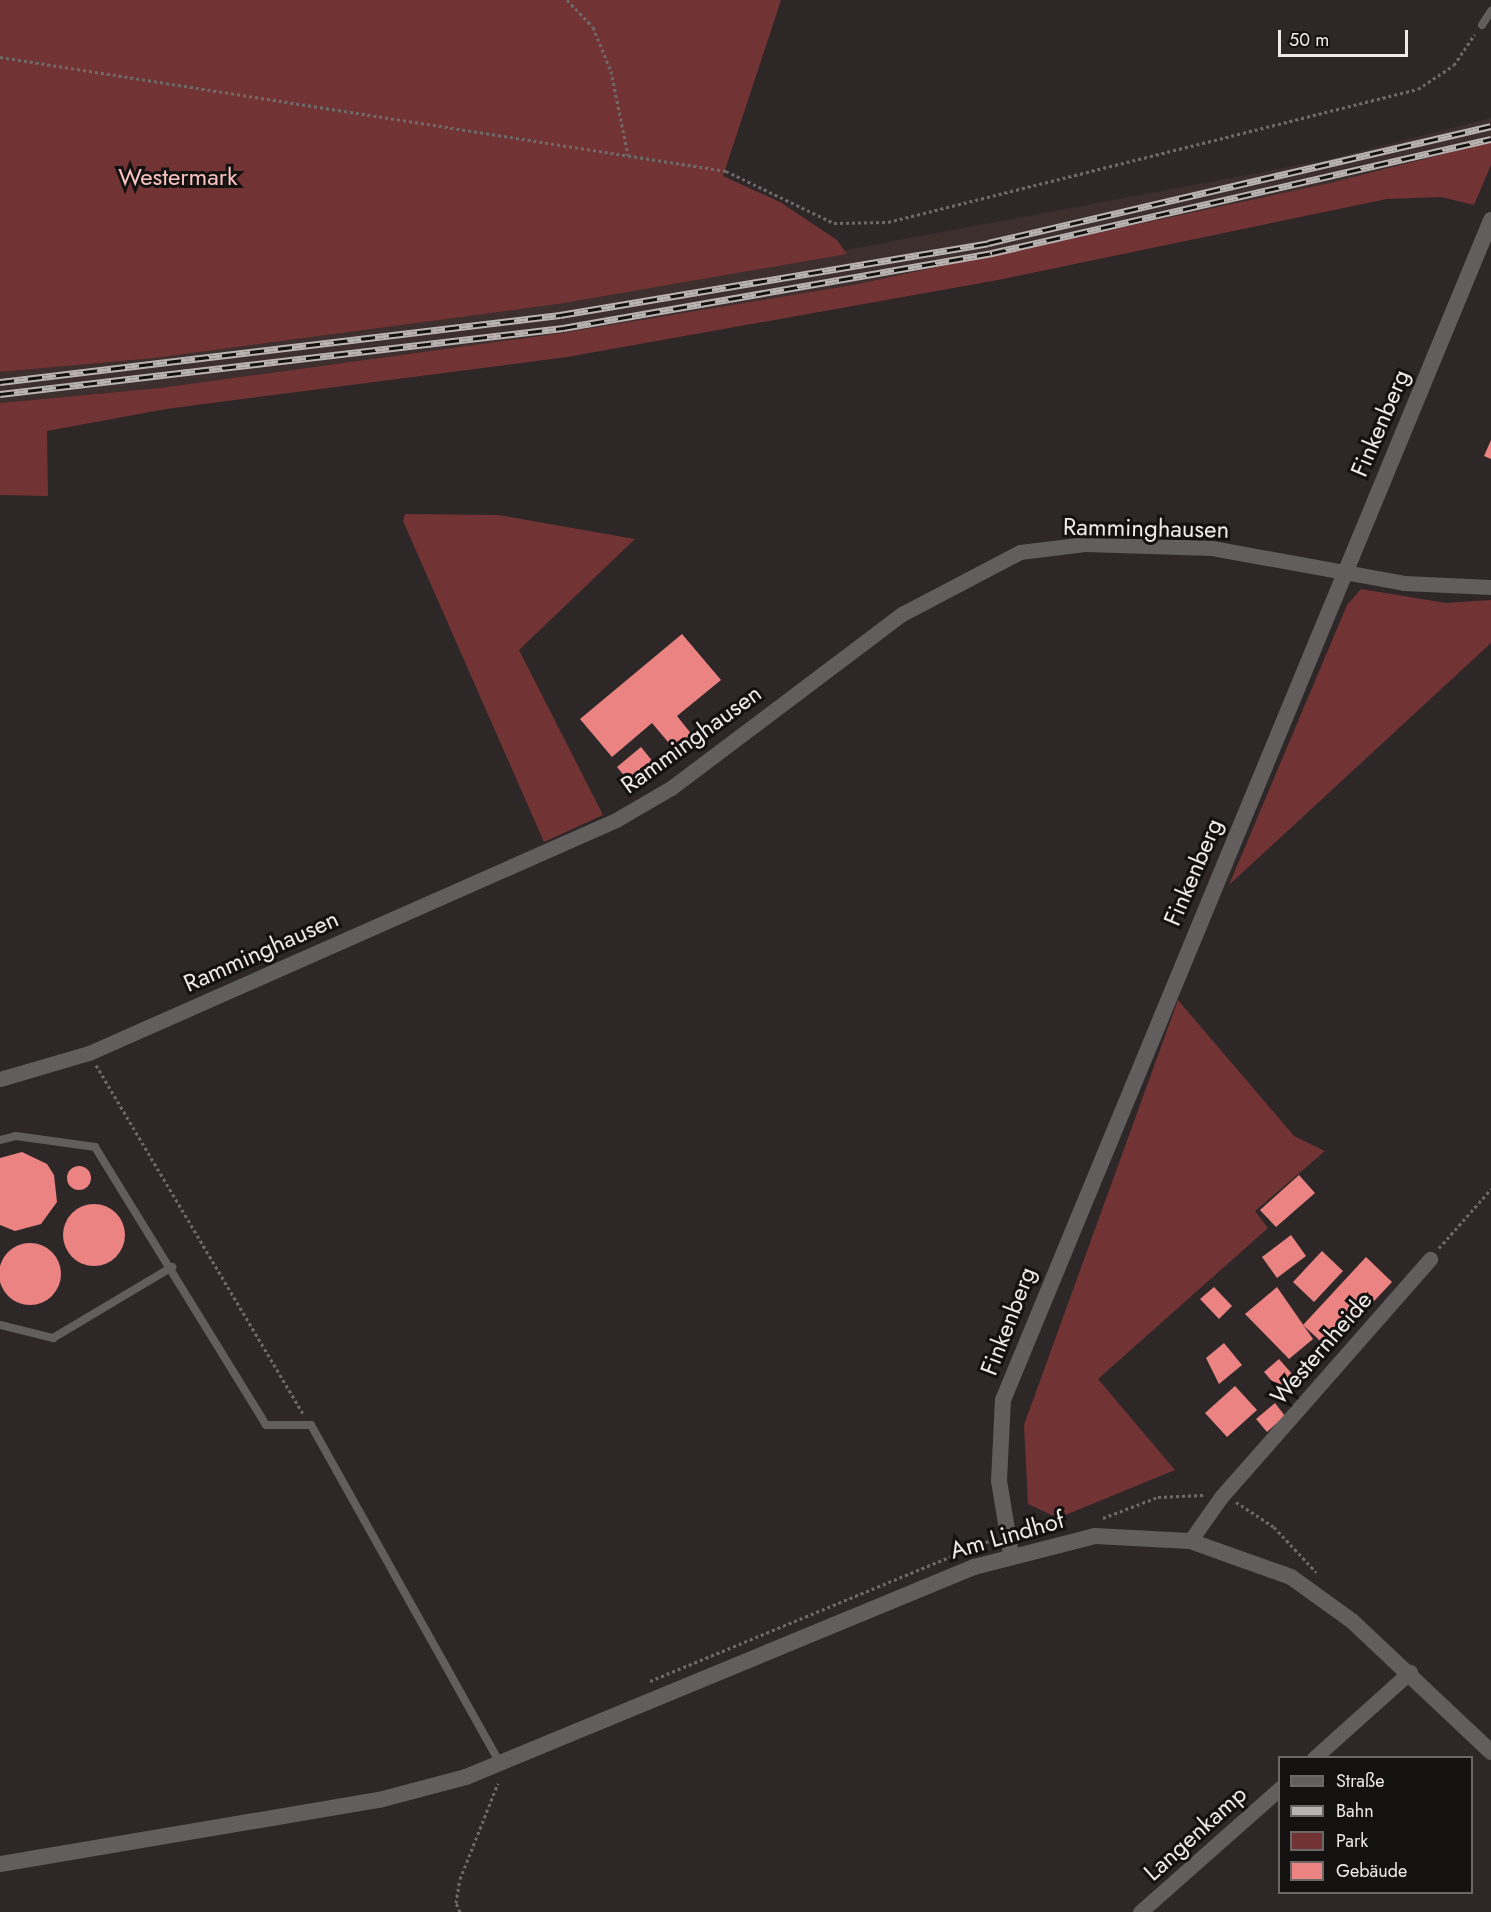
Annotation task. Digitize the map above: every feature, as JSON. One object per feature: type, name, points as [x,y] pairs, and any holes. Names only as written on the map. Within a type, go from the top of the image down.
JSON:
[{"type":"street","name":"Finkenberg","points":[[1011,1554],[999,1481],[1003,1400],[1491,220]]},
{"type":"street","name":"Ramminghausen","points":[[0,1079],[89,1053],[616,820],[671,788],[902,614],[1020,552],[1085,544],[1212,548],[1447,589],[1491,587]]},
{"type":"street","name":"Westernheide","points":[[1190,1541],[1221,1497],[1430,1258]]},
{"type":"street","name":"Am Lindhof","points":[[0,1863],[379,1800],[500,1763],[1011,1554],[1095,1536],[1190,1541],[1291,1577],[1323,1597],[1410,1672],[1491,1752]]},
{"type":"street","points":[[1316,1756],[1410,1672]]},
{"type":"street","name":"Langenkamp","points":[[1140,1912],[1278,1790]]},
{"type":"lane","points":[[1482,25],[1491,11]]},
{"type":"lane","points":[[0,1140],[16,1136],[95,1147],[172,1267],[266,1425],[310,1425],[500,1763]]},
{"type":"lane","points":[[0,1325],[53,1338],[172,1267]]},
{"type":"path","points":[[567,0],[593,27],[611,71],[628,154]]},
{"type":"path","points":[[0,57],[726,171],[834,223],[888,222],[1418,89],[1454,65],[1482,25]]},
{"type":"path","points":[[89,1053],[310,1425]]},
{"type":"path","points":[[1430,1258],[1491,1189]]},
{"type":"path","points":[[460,1912],[456,1903],[460,1879],[498,1782],[500,1763]]},
{"type":"shaded area","points":[[1491,118],[1491,142],[1330,183],[853,285],[562,333],[160,388],[0,403],[0,372],[155,358],[558,304],[1326,160]]},
{"type":"green space","name":"Westermark","points":[[0,0],[781,0],[723,176],[780,202],[837,240],[847,254],[558,304],[155,358],[0,372]]},
{"type":"green space","points":[[1491,142],[1491,165],[1474,205],[1441,197],[1387,199],[998,280],[567,357],[166,409],[47,431],[48,496],[0,495],[0,403],[160,388],[562,333],[853,285],[1330,183]]},
{"type":"green space","points":[[405,514],[498,515],[635,539],[519,650],[603,815],[544,842],[403,521]]},
{"type":"green space","points":[[1361,589],[1446,603],[1491,600],[1491,643],[1229,885],[1347,605]]},
{"type":"green space","points":[[1178,1000],[1294,1136],[1325,1151],[1255,1211],[1268,1228],[1098,1379],[1175,1470],[1058,1518],[1028,1504],[1024,1425]]},
{"type":"building","points":[[1491,440],[1491,459],[1484,456]]},
{"type":"building","points":[[682,634],[721,680],[677,716],[697,741],[679,755],[652,723],[612,757],[580,719]]},
{"type":"building","points":[[641,747],[658,768],[634,788],[617,767]]},
{"type":"building","points":[[22,1152],[47,1164],[54,1175],[57,1202],[41,1224],[15,1231],[0,1225],[0,1158]]},
{"type":"building","points":[[79,1166],[88,1169],[91,1178],[88,1187],[79,1190],[70,1187],[67,1178],[70,1169]]},
{"type":"building","points":[[1299,1175],[1315,1193],[1276,1227],[1260,1210]]},
{"type":"building","points":[[88,1204],[100,1204],[116,1213],[123,1223],[125,1235],[123,1247],[116,1257],[100,1266],[88,1266],[77,1261],[68,1252],[63,1241],[63,1229],[68,1218],[77,1209]]},
{"type":"building","points":[[1291,1235],[1306,1256],[1277,1278],[1262,1257]]},
{"type":"building","points":[[30,1243],[42,1245],[52,1252],[59,1262],[61,1274],[59,1286],[52,1296],[42,1303],[30,1305],[18,1303],[8,1296],[1,1286],[-1,1274],[1,1262],[8,1252],[18,1245]]},
{"type":"building","points":[[1322,1251],[1343,1271],[1314,1302],[1293,1282]]},
{"type":"building","points":[[1366,1257],[1392,1282],[1329,1349],[1303,1325]]},
{"type":"building","points":[[1214,1287],[1232,1306],[1219,1319],[1200,1299]]},
{"type":"building","points":[[1277,1287],[1313,1339],[1289,1359],[1245,1314]]},
{"type":"building","points":[[1224,1343],[1242,1365],[1219,1384],[1206,1358]]},
{"type":"building","points":[[1279,1359],[1300,1383],[1285,1396],[1264,1372]]},
{"type":"building","points":[[1235,1386],[1257,1410],[1227,1437],[1205,1413]]},
{"type":"building","points":[[1275,1403],[1285,1416],[1267,1432],[1256,1419]]},
{"type":"railway","points":[[0,382],[560,315],[988,243],[1491,126]]},
{"type":"railway","points":[[0,394],[563,328],[992,253],[1491,139]]}]
